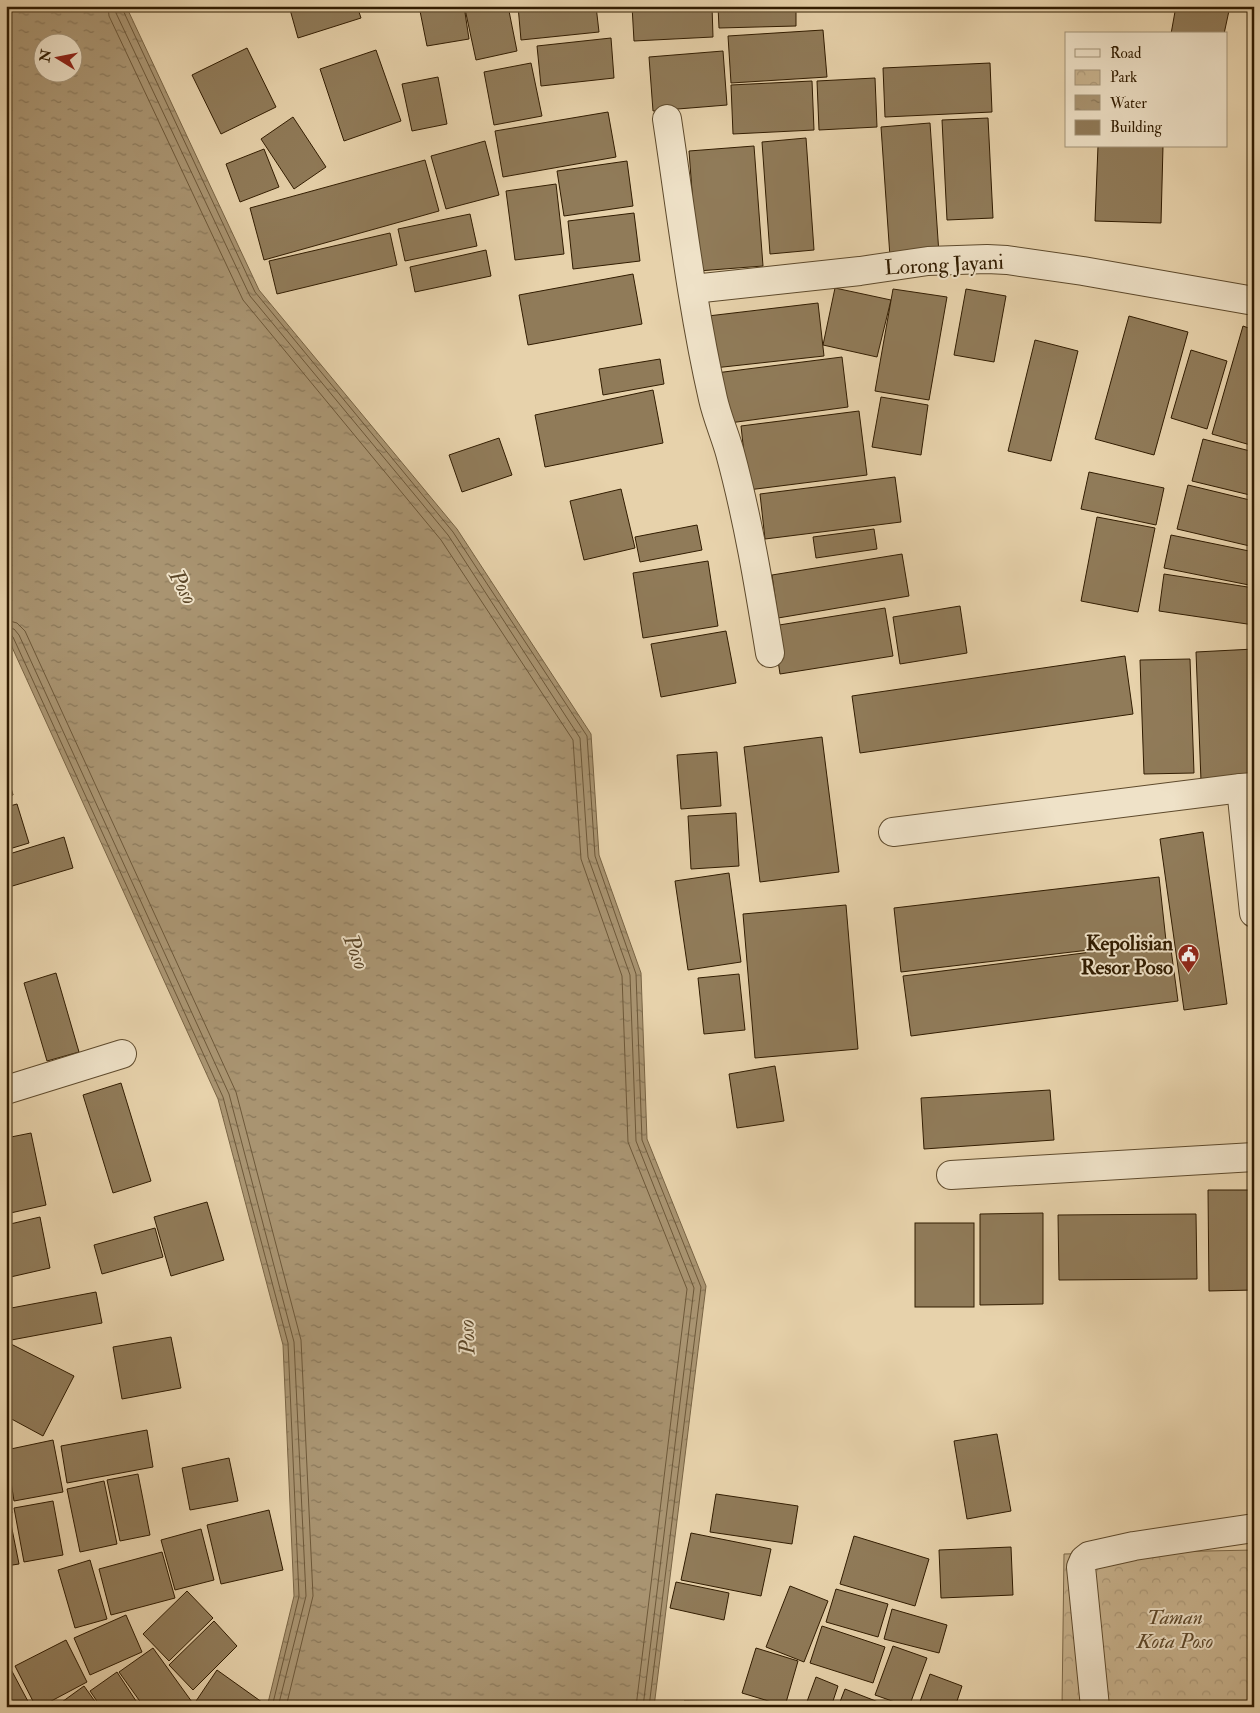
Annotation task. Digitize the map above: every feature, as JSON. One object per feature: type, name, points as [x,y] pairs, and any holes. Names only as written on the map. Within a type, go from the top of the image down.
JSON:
[{"type":"street","points":[[667,120],[693,289],[713,399],[730,452],[744,509],[756,566],[770,653]]},
{"type":"street","name":"Lorong Jayani","points":[[693,289],[928,261],[987,259],[1083,271],[1254,301]]},
{"type":"street","points":[[893,832],[1247,787],[1254,913]]},
{"type":"street","points":[[6,1090],[122,1054]]},
{"type":"street","points":[[951,1175],[1254,1157]]},
{"type":"street","points":[[1095,1707],[1082,1583],[1081,1567],[1084,1560],[1088,1556],[1134,1546],[1254,1528]]},
{"type":"green space","name":"Taman Kota Poso","points":[[1254,1550],[1254,1707],[1062,1707],[1064,1554]]},
{"type":"water","name":"Poso","points":[[6,6],[126,6],[259,290],[457,529],[591,734],[599,855],[641,973],[647,1139],[706,1286],[654,1707],[267,1707],[294,1596],[283,1345],[218,1099],[6,634]]},
{"type":"building","points":[[289,6],[357,6],[361,18],[298,38]]},
{"type":"building","points":[[419,6],[464,6],[469,39],[427,46]]},
{"type":"building","points":[[476,6],[508,6],[517,51],[476,60],[465,9]]},
{"type":"building","points":[[518,6],[596,6],[599,32],[521,40]]},
{"type":"building","points":[[632,6],[712,6],[713,37],[634,41]]},
{"type":"building","points":[[718,6],[796,6],[796,26],[719,28]]},
{"type":"building","points":[[1176,6],[1230,6],[1224,32],[1171,32]]},
{"type":"building","points":[[823,30],[827,77],[731,83],[728,36]]},
{"type":"building","points":[[611,38],[614,78],[541,86],[537,46]]},
{"type":"building","points":[[247,48],[276,107],[221,134],[192,75]]},
{"type":"building","points":[[376,50],[401,121],[344,141],[320,69]]},
{"type":"building","points":[[723,51],[727,105],[653,111],[649,57]]},
{"type":"building","points":[[531,63],[542,116],[494,125],[484,72]]},
{"type":"building","points":[[990,63],[992,112],[885,117],[883,68]]},
{"type":"building","points":[[438,77],[447,124],[412,131],[402,84]]},
{"type":"building","points":[[875,78],[877,127],[819,130],[817,81]]},
{"type":"building","points":[[812,81],[814,130],[733,134],[731,85]]},
{"type":"building","points":[[608,112],[616,157],[503,177],[495,131]]},
{"type":"building","points":[[293,117],[326,167],[294,189],[261,139]]},
{"type":"building","points":[[988,118],[993,218],[947,220],[942,120]]},
{"type":"building","points":[[930,123],[939,254],[890,257],[881,127]]},
{"type":"building","points":[[806,138],[814,250],[770,254],[762,142]]},
{"type":"building","points":[[485,141],[499,195],[446,209],[431,156]]},
{"type":"building","points":[[754,146],[763,266],[698,271],[689,151]]},
{"type":"building","points":[[1098,148],[1163,148],[1161,223],[1095,221]]},
{"type":"building","points":[[264,149],[279,187],[240,202],[226,164]]},
{"type":"building","points":[[425,160],[439,211],[264,260],[250,208]]},
{"type":"building","points":[[627,161],[633,206],[564,216],[557,171]]},
{"type":"building","points":[[556,184],[564,254],[515,260],[506,191]]},
{"type":"building","points":[[634,213],[640,261],[573,269],[568,221]]},
{"type":"building","points":[[470,214],[477,246],[405,261],[398,229]]},
{"type":"building","points":[[390,233],[397,265],[277,294],[269,261]]},
{"type":"building","points":[[486,250],[491,276],[415,292],[410,267]]},
{"type":"building","points":[[633,274],[642,324],[528,345],[519,295]]},
{"type":"building","points":[[835,288],[891,300],[877,357],[823,345]]},
{"type":"building","points":[[893,289],[947,297],[929,400],[875,391]]},
{"type":"building","points":[[966,289],[1006,296],[994,362],[954,355]]},
{"type":"building","points":[[818,303],[824,356],[714,368],[708,316]]},
{"type":"building","points":[[1129,316],[1188,332],[1154,455],[1095,439]]},
{"type":"building","points":[[1243,326],[1254,330],[1254,446],[1212,434]]},
{"type":"building","points":[[1035,340],[1078,351],[1051,461],[1008,451]]},
{"type":"building","points":[[1191,350],[1227,361],[1207,429],[1171,418]]},
{"type":"building","points":[[842,357],[848,407],[722,424],[716,373]]},
{"type":"building","points":[[660,359],[664,384],[603,395],[599,369]]},
{"type":"building","points":[[653,390],[663,443],[545,467],[535,415]]},
{"type":"building","points":[[881,397],[928,405],[921,455],[872,447]]},
{"type":"building","points":[[859,411],[867,475],[748,490],[741,426]]},
{"type":"building","points":[[499,438],[512,475],[462,492],[449,455]]},
{"type":"building","points":[[1203,439],[1254,452],[1254,496],[1192,481]]},
{"type":"building","points":[[1089,472],[1164,488],[1156,525],[1081,509]]},
{"type":"building","points":[[895,477],[901,522],[765,539],[760,494]]},
{"type":"building","points":[[1188,485],[1254,501],[1254,547],[1177,529]]},
{"type":"building","points":[[621,489],[635,548],[584,560],[570,501]]},
{"type":"building","points":[[1097,517],[1155,528],[1138,612],[1081,601]]},
{"type":"building","points":[[697,525],[702,550],[640,562],[635,537]]},
{"type":"building","points":[[874,529],[877,549],[816,558],[813,537]]},
{"type":"building","points":[[1171,535],[1254,552],[1254,586],[1164,568]]},
{"type":"building","points":[[902,554],[909,596],[778,618],[772,575]]},
{"type":"building","points":[[708,561],[718,626],[643,638],[633,573]]},
{"type":"building","points":[[1164,574],[1254,588],[1254,625],[1159,611]]},
{"type":"building","points":[[960,606],[967,653],[900,664],[893,617]]},
{"type":"building","points":[[885,608],[893,656],[780,674],[773,626]]},
{"type":"building","points":[[726,631],[736,683],[661,697],[651,644]]},
{"type":"building","points":[[1254,649],[1254,779],[1201,781],[1196,652]]},
{"type":"building","points":[[1125,656],[1133,714],[860,753],[852,696]]},
{"type":"building","points":[[1190,659],[1194,773],[1144,774],[1140,660]]},
{"type":"building","points":[[822,737],[839,872],[760,882],[744,747]]},
{"type":"building","points":[[717,752],[721,806],[681,809],[677,755]]},
{"type":"building","points":[[6,769],[13,795],[6,797]]},
{"type":"building","points":[[17,804],[29,843],[6,850],[6,807]]},
{"type":"building","points":[[736,813],[739,866],[691,869],[688,816]]},
{"type":"building","points":[[1203,832],[1227,1004],[1184,1010],[1160,839]]},
{"type":"building","points":[[64,837],[73,868],[9,887],[6,878],[6,855]]},
{"type":"building","points":[[729,873],[741,962],[688,970],[675,881]]},
{"type":"building","points":[[1159,877],[1166,941],[901,972],[894,908]]},
{"type":"building","points":[[846,905],[858,1049],[755,1058],[743,914]]},
{"type":"building","points":[[1170,942],[1178,1001],[911,1036],[903,976]]},
{"type":"building","points":[[56,973],[79,1052],[47,1061],[24,983]]},
{"type":"building","points":[[739,974],[745,1030],[704,1034],[698,978]]},
{"type":"building","points":[[775,1066],[784,1121],[737,1128],[729,1074]]},
{"type":"building","points":[[121,1083],[151,1181],[113,1193],[83,1095]]},
{"type":"building","points":[[1050,1090],[1054,1140],[924,1149],[921,1098]]},
{"type":"building","points":[[31,1133],[46,1205],[6,1214],[6,1138]]},
{"type":"building","points":[[1208,1190],[1254,1190],[1254,1290],[1209,1291]]},
{"type":"building","points":[[207,1202],[224,1260],[171,1276],[154,1217]]},
{"type":"building","points":[[1043,1213],[1043,1304],[980,1305],[980,1214]]},
{"type":"building","points":[[1196,1214],[1197,1279],[1059,1280],[1058,1215]]},
{"type":"building","points":[[40,1217],[50,1268],[6,1278],[6,1225]]},
{"type":"building","points":[[915,1223],[974,1223],[974,1307],[915,1307]]},
{"type":"building","points":[[155,1228],[163,1257],[102,1274],[94,1245]]},
{"type":"building","points":[[96,1292],[102,1323],[6,1341],[6,1309]]},
{"type":"building","points":[[171,1337],[181,1388],[122,1399],[113,1347]]},
{"type":"building","points":[[11,1344],[74,1376],[43,1436],[6,1416],[6,1352]]},
{"type":"building","points":[[147,1430],[153,1467],[67,1483],[61,1446]]},
{"type":"building","points":[[997,1434],[1011,1511],[967,1519],[954,1441]]},
{"type":"building","points":[[53,1440],[63,1492],[14,1501],[6,1450]]},
{"type":"building","points":[[229,1458],[238,1501],[190,1510],[182,1468]]},
{"type":"building","points":[[138,1474],[150,1535],[120,1541],[107,1480]]},
{"type":"building","points":[[104,1481],[117,1544],[80,1552],[67,1489]]},
{"type":"building","points":[[6,1482],[12,1513],[6,1515]]},
{"type":"building","points":[[716,1494],[798,1506],[792,1544],[710,1532]]},
{"type":"building","points":[[53,1501],[63,1555],[24,1562],[14,1508]]},
{"type":"building","points":[[269,1510],[283,1570],[221,1584],[207,1525]]},
{"type":"building","points":[[6,1519],[10,1519],[19,1564],[6,1566]]},
{"type":"building","points":[[201,1529],[214,1580],[175,1590],[161,1540]]},
{"type":"building","points":[[691,1533],[771,1549],[761,1596],[681,1580]]},
{"type":"building","points":[[854,1536],[929,1559],[915,1606],[840,1584]]},
{"type":"building","points":[[1011,1547],[1013,1595],[941,1598],[939,1550]]},
{"type":"building","points":[[162,1552],[175,1598],[111,1615],[99,1569]]},
{"type":"building","points":[[90,1560],[107,1619],[75,1628],[58,1570]]},
{"type":"building","points":[[676,1582],[729,1593],[724,1620],[670,1608]]},
{"type":"building","points":[[790,1586],[828,1601],[804,1662],[766,1647]]},
{"type":"building","points":[[836,1589],[888,1604],[878,1637],[826,1622]]},
{"type":"building","points":[[187,1591],[213,1618],[169,1661],[143,1634]]},
{"type":"building","points":[[892,1609],[947,1625],[939,1653],[884,1639]]},
{"type":"building","points":[[126,1615],[142,1652],[90,1675],[74,1638]]},
{"type":"building","points":[[214,1621],[237,1646],[193,1690],[169,1665]]},
{"type":"building","points":[[822,1626],[885,1647],[873,1683],[810,1663]]},
{"type":"building","points":[[66,1640],[87,1682],[40,1707],[36,1707],[15,1666]]},
{"type":"building","points":[[893,1646],[927,1658],[909,1707],[875,1695]]},
{"type":"building","points":[[153,1648],[192,1702],[185,1707],[144,1707],[119,1672]]},
{"type":"building","points":[[756,1648],[798,1661],[785,1706],[742,1693]]},
{"type":"building","points":[[6,1660],[31,1707],[6,1707]]},
{"type":"building","points":[[217,1670],[266,1705],[265,1707],[192,1707]]},
{"type":"building","points":[[117,1672],[140,1707],[101,1707],[90,1691]]},
{"type":"building","points":[[930,1674],[962,1686],[955,1707],[918,1707]]},
{"type":"building","points":[[816,1677],[838,1686],[831,1707],[805,1707]]},
{"type":"building","points":[[84,1686],[99,1707],[55,1707]]},
{"type":"building","points":[[845,1689],[891,1707],[838,1707]]},
{"type":"building","points":[[684,1701],[736,1702],[736,1707],[684,1707]]},
{"type":"place","name":"Kepolisian Resor Poso","points":[[1189,974]]}]
